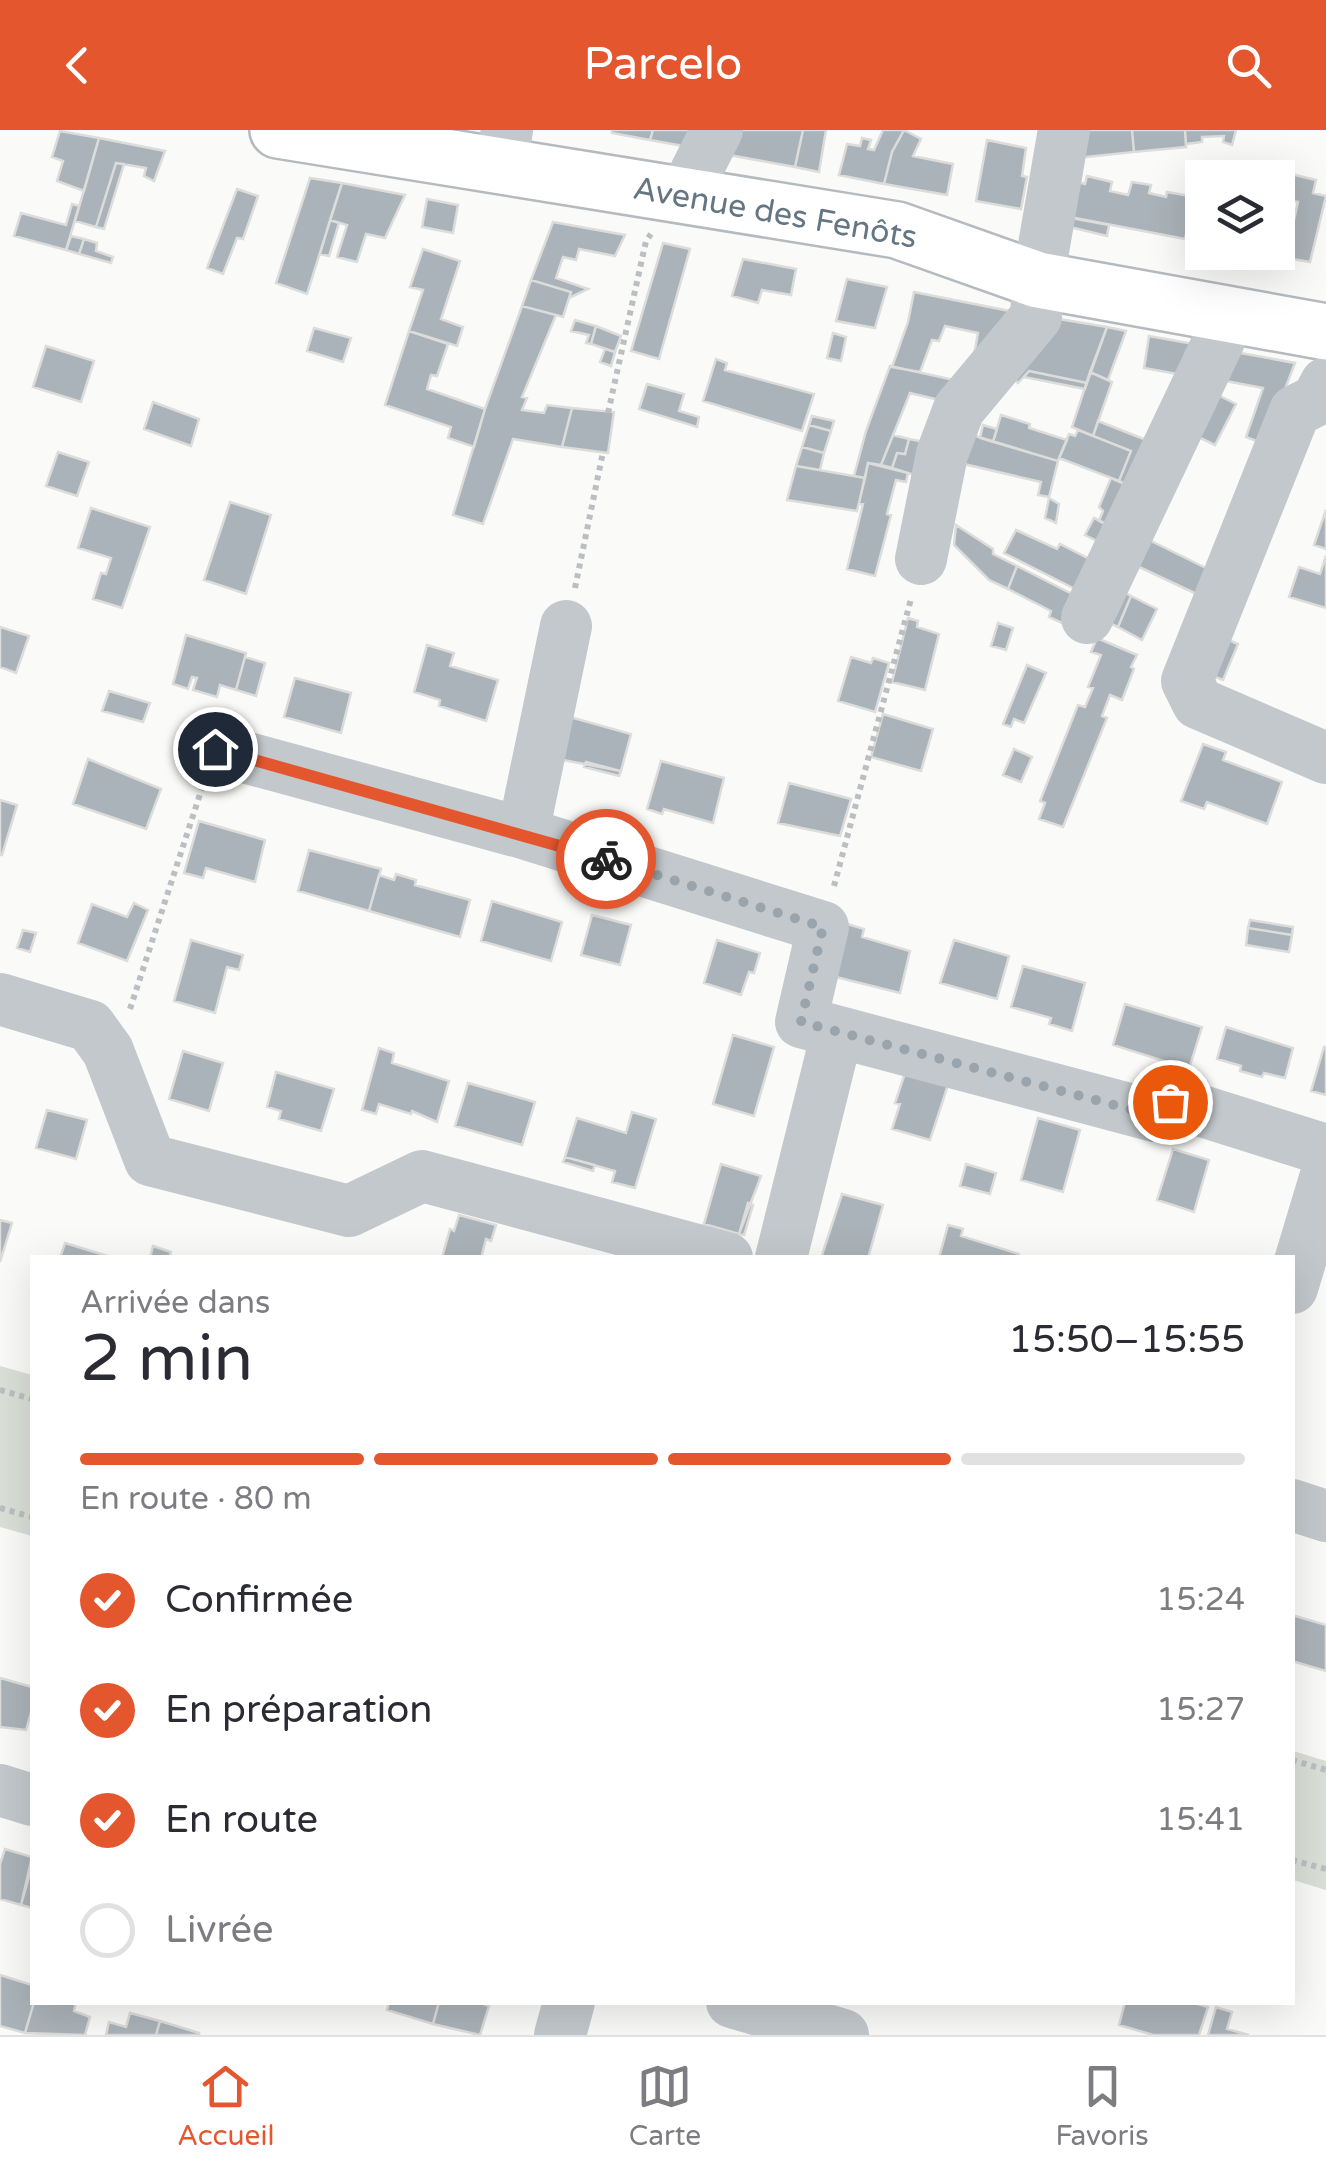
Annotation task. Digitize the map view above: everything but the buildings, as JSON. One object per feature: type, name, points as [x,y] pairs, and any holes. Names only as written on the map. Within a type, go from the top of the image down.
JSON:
[{"type":"main road","name":"Avenue des Fenôts","points":[[278,130],[504,148],[684,195],[898,230],[1038,280],[1326,332]]},
{"type":"street","points":[[684,195],[716,130]]},
{"type":"street","points":[[922,559],[942,454],[959,409],[1036,317],[1038,280],[1064,130]]},
{"type":"street","points":[[1087,618],[1220,338],[1224,314]]},
{"type":"street","points":[[1326,383],[1317,400],[1295,411],[1187,681],[1198,703],[1326,758]]},
{"type":"street","points":[[523,834],[566,626]]},
{"type":"street","points":[[215,749],[523,834],[823,927],[801,1022],[1156,1116],[1170,1102],[1326,1150]]},
{"type":"street","points":[[0,999],[90,1026],[108,1051],[150,1160],[349,1211],[422,1176],[716,1255]]},
{"type":"street","points":[[782,1255],[837,1033]]},
{"type":"street","points":[[1295,1278],[1326,1175]]},
{"type":"street","points":[[1295,1505],[1326,1516]]},
{"type":"street","points":[[0,1790],[30,1799]]},
{"type":"street","points":[[560,2035],[568,2005]]},
{"type":"street","points":[[742,2005],[843,2035]]},
{"type":"path","points":[[608,413],[646,241],[684,195]]},
{"type":"path","points":[[566,626],[604,452]]},
{"type":"path","points":[[823,927],[922,559]]},
{"type":"path","points":[[108,1051],[130,1009],[215,749]]},
{"type":"path","points":[[0,1390],[30,1398]]},
{"type":"path","points":[[0,1508],[30,1516]]},
{"type":"path","points":[[1295,1761],[1326,1770]]},
{"type":"path","points":[[1295,1861],[1326,1869]]},
{"type":"shaded area","points":[[0,1366],[30,1374],[30,1535],[0,1527]]},
{"type":"shaded area","points":[[1295,1752],[1326,1761],[1326,1890],[1295,1881]]},
{"type":"way so far","points":[[606,859],[823,927],[801,1022],[1156,1116],[1170,1102]]},
{"type":"route","points":[[215,749],[606,859]]}]
